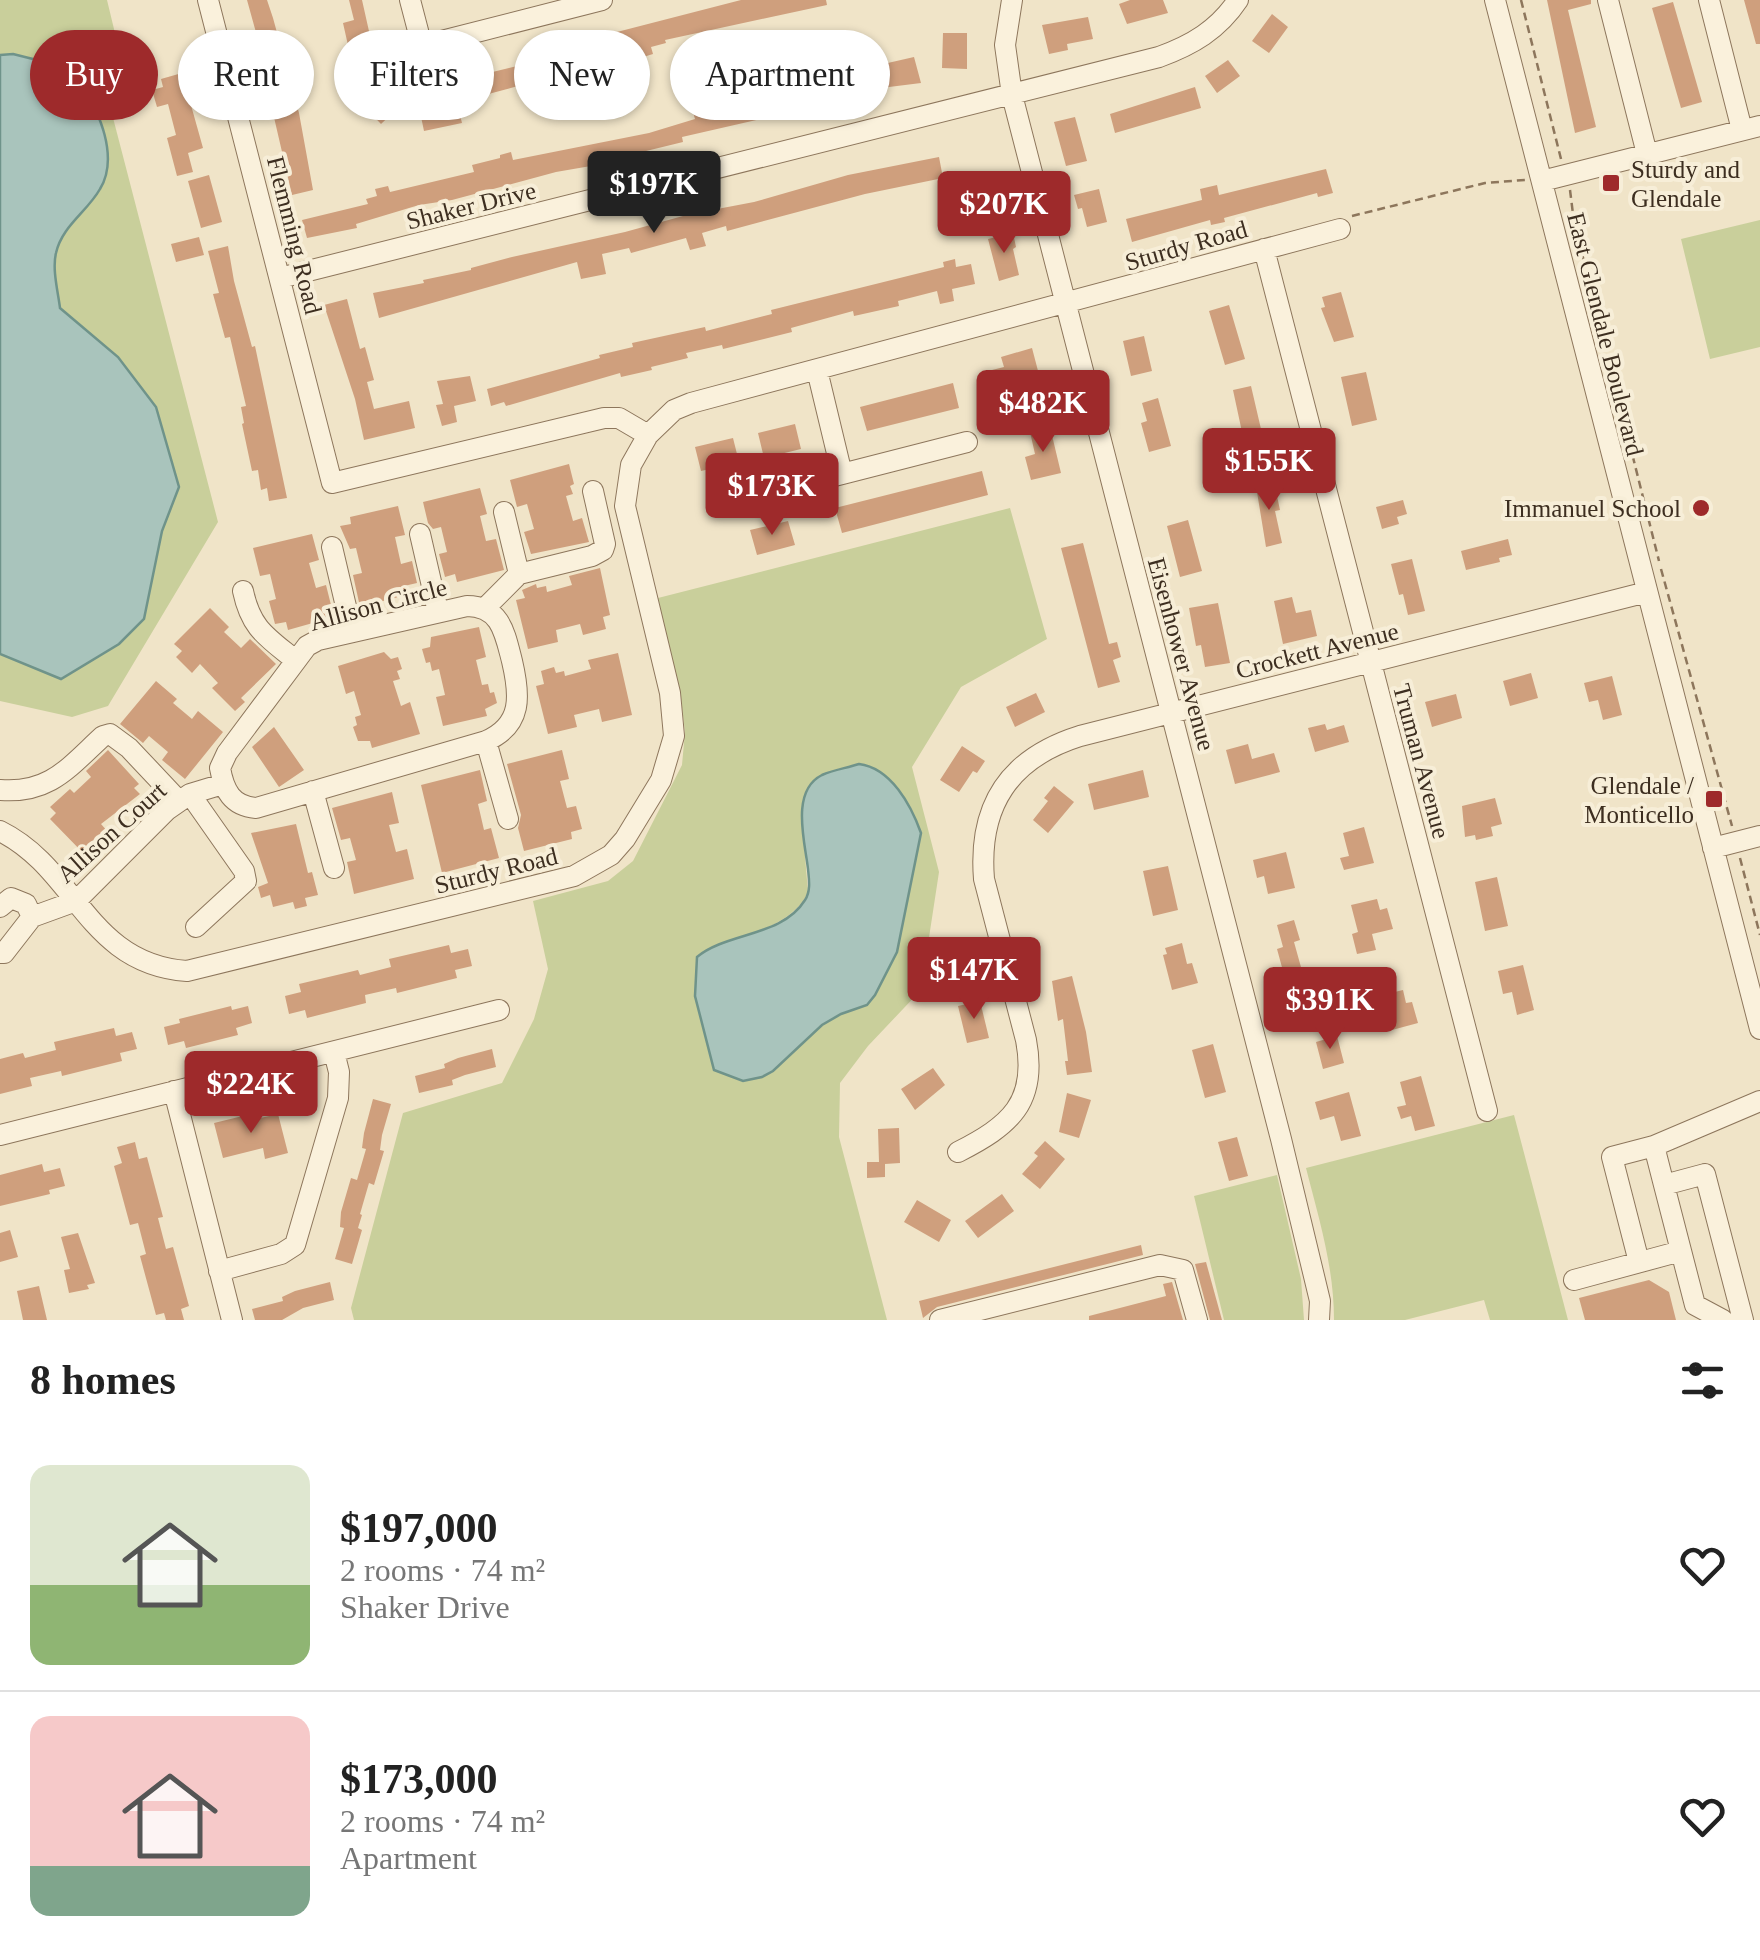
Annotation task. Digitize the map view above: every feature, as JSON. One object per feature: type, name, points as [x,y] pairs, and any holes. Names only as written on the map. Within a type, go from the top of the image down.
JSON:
[{"type":"street","name":"Flemming Road","points":[[208,0],[332,484],[604,418],[619,418],[648,436]]},
{"type":"street","points":[[410,0],[422,46],[602,0]]},
{"type":"street","name":"Eisenhower Avenue","points":[[1012,0],[1005,45],[1012,95],[1281,1139],[1320,1301],[1319,1320]]},
{"type":"street","name":"Shaker Drive","points":[[280,278],[1159,57],[1185,48],[1211,31],[1238,0]]},
{"type":"street","name":"East Glendale Boulevard","points":[[1495,0],[1713,848],[1756,994],[1760,1030]]},
{"type":"street","points":[[1608,0],[1647,154]]},
{"type":"street","points":[[1540,177],[1564,168],[1647,154],[1751,128],[1709,0]]},
{"type":"street","name":"Sturdy Road","points":[[0,831],[23,845],[117,947],[161,969],[187,971],[574,876],[611,855],[660,780],[674,736],[670,693],[625,506],[631,466],[648,436],[666,416],[683,406],[1340,229]]},
{"type":"street","name":"Truman Avenue","points":[[1264,249],[1488,1110]]},
{"type":"street","points":[[817,370],[842,474]]},
{"type":"street","points":[[720,505],[967,442]]},
{"type":"street","points":[[485,608],[519,574],[603,550],[606,544],[594,491]]},
{"type":"street","points":[[504,512],[519,574]]},
{"type":"street","points":[[420,534],[438,612]]},
{"type":"street","points":[[332,547],[352,632]]},
{"type":"street","points":[[243,591],[247,612],[256,628],[295,660]]},
{"type":"street","name":"Crockett Avenue","points":[[958,1152],[1007,1123],[1020,1105],[1028,1071],[1026,1040],[984,879],[984,838],[999,794],[1024,764],[1050,747],[1172,712],[1646,592]]},
{"type":"street","name":"Allison Circle","points":[[223,784],[220,768],[227,753],[307,646],[318,640],[467,606],[485,608],[504,632],[519,700],[512,721],[486,741]]},
{"type":"street","points":[[0,790],[17,792],[58,778],[110,734],[184,797],[244,871],[246,881],[196,927]]},
{"type":"street","points":[[223,784],[229,797],[244,807],[256,808],[486,741],[508,819]]},
{"type":"street","name":"Allison Court","points":[[0,953],[32,917],[76,902],[184,797],[223,784]]},
{"type":"street","points":[[314,792],[334,868]]},
{"type":"street","points":[[1713,848],[1760,836]]},
{"type":"street","points":[[0,907],[11,898],[26,904],[32,917]]},
{"type":"street","points":[[0,1135],[499,1010]]},
{"type":"street","points":[[220,1271],[282,1254],[295,1245],[338,1098],[334,1052]]},
{"type":"street","points":[[174,1092],[232,1320]]},
{"type":"street","points":[[1639,1262],[1612,1157],[1654,1146],[1760,1102]]},
{"type":"street","points":[[1654,1146],[1695,1306],[1722,1320]]},
{"type":"street","points":[[1664,1186],[1705,1174],[1744,1320]]},
{"type":"street","points":[[1574,1280],[1681,1251]]},
{"type":"street","points":[[940,1320],[1160,1265],[1183,1270],[1196,1320]]},
{"type":"path","points":[[1521,0],[1660,564],[1760,936]]},
{"type":"path","points":[[1340,229],[1337,220],[1485,182],[1540,177],[1564,168]]},
{"type":"green space","points":[[0,0],[107,0],[114,30],[30,30],[30,58],[0,55]]},
{"type":"green space","points":[[100,120],[114,120],[218,522],[108,706],[72,717],[0,701],[0,654],[61,679],[119,644],[144,619],[162,531],[179,487],[118,357],[60,308],[55,253],[63,235],[100,189],[106,175]]},
{"type":"green space","points":[[1760,220],[1760,347],[1710,359],[1681,239]]},
{"type":"green space","points":[[1010,508],[1047,639],[961,687],[912,767],[939,872],[921,990],[868,1046],[840,1083],[839,1137],[887,1320],[354,1320],[351,1308],[403,1113],[502,1083],[534,1019],[548,969],[533,901],[608,881],[633,861],[682,765],[685,732],[681,699],[658,598]],"holes":[[[801,808],[867,1005],[827,1021],[777,1066],[743,1081],[749,935],[791,914],[808,892]]]},
{"type":"green space","points":[[1514,1115],[1568,1320],[1490,1320],[1484,1300],[1405,1320],[1334,1320],[1329,1262],[1306,1168]]},
{"type":"green space","points":[[1277,1175],[1301,1279],[1304,1320],[1224,1320],[1194,1196]]},
{"type":"water","points":[[0,55],[30,58],[30,120],[100,120],[107,144],[106,175],[95,197],[59,243],[55,266],[60,308],[118,357],[156,407],[179,487],[162,531],[144,619],[119,644],[61,679],[0,654]]},
{"type":"water","points":[[859,764],[890,780],[912,811],[921,833],[897,952],[867,1005],[822,1025],[773,1071],[743,1081],[714,1070],[695,996],[697,957],[723,943],[769,928],[795,912],[809,889],[802,818],[806,793],[822,775]]},
{"type":"building","points":[[247,0],[267,0],[276,30],[255,30]]},
{"type":"building","points":[[349,0],[362,0],[369,30],[345,30],[343,23],[354,20]]},
{"type":"building","points":[[741,0],[826,0],[827,5],[711,30],[670,30],[670,39],[651,47],[650,55],[650,30],[625,30]]},
{"type":"building","points":[[1163,0],[1168,13],[1127,24],[1119,4]]},
{"type":"building","points":[[1547,0],[1591,0],[1591,4],[1568,10],[1596,127],[1575,133]]},
{"type":"building","points":[[1744,0],[1760,0],[1760,44],[1756,44]]},
{"type":"building","points":[[1673,2],[1702,102],[1681,108],[1652,8]]},
{"type":"building","points":[[1272,14],[1288,27],[1269,53],[1252,41]]},
{"type":"building","points":[[1088,17],[1093,39],[1067,44],[1068,50],[1049,54],[1042,25]]},
{"type":"building","points":[[943,33],[967,33],[967,69],[942,68]]},
{"type":"building","points":[[914,57],[921,83],[890,87],[890,62]]},
{"type":"building","points":[[1228,60],[1240,76],[1217,93],[1205,76]]},
{"type":"building","points":[[514,67],[514,87],[494,92],[494,72]]},
{"type":"building","points":[[178,74],[178,120],[195,120],[203,148],[188,153],[193,172],[177,176],[167,138],[176,135],[168,104],[158,107],[161,79]]},
{"type":"building","points":[[1195,87],[1201,108],[1115,133],[1110,114]]},
{"type":"building","points":[[1075,117],[1087,161],[1066,166],[1054,122]]},
{"type":"building","points":[[275,120],[300,120],[313,190],[292,195]]},
{"type":"building","points":[[422,120],[461,120],[462,123],[424,131]]},
{"type":"building","points":[[692,120],[757,120],[682,137],[683,142],[642,152],[643,157],[556,172],[419,205],[356,224],[357,228],[307,238],[302,220],[368,204],[366,199],[377,196],[375,189],[388,186],[390,192],[474,172],[472,165],[511,152],[513,160],[649,133]]},
{"type":"building","points":[[939,157],[943,178],[865,194],[727,231],[726,226],[702,233],[706,246],[690,250],[686,238],[631,253],[629,248],[602,254],[606,274],[581,279],[577,262],[379,318],[373,293],[712,208],[754,202],[848,175]]},
{"type":"building","points":[[1326,169],[1333,193],[1318,197],[1317,193],[1224,218],[1225,222],[1211,225],[1210,220],[1132,242],[1126,219],[1202,200],[1200,189],[1217,185],[1219,195]]},
{"type":"building","points":[[209,175],[222,222],[201,228],[188,181]]},
{"type":"building","points":[[1099,189],[1107,222],[1087,227],[1074,195]]},
{"type":"building","points":[[1013,233],[1019,275],[999,281],[988,239]]},
{"type":"building","points":[[199,237],[204,255],[176,262],[171,244]]},
{"type":"building","points":[[228,246],[234,281],[252,347],[255,346],[287,498],[269,501],[267,488],[261,490],[258,470],[252,471],[242,424],[241,407],[246,406],[230,337],[225,338],[213,294],[219,293],[208,251]]},
{"type":"building","points":[[955,259],[956,267],[971,264],[975,284],[952,289],[954,301],[940,304],[937,291],[898,301],[899,306],[854,316],[853,311],[791,328],[792,332],[723,349],[722,345],[686,353],[688,358],[651,367],[652,370],[621,377],[620,373],[506,406],[504,402],[491,406],[487,389],[600,358],[599,355],[633,347],[632,343],[705,327],[706,331],[772,314],[771,310],[944,267],[943,262]]},
{"type":"building","points":[[1341,292],[1354,337],[1334,342],[1321,308],[1325,307],[1322,297]]},
{"type":"building","points":[[347,299],[360,349],[365,347],[374,380],[367,382],[374,409],[409,401],[415,428],[364,440],[355,399],[324,305]]},
{"type":"building","points":[[1229,305],[1245,359],[1225,365],[1209,311]]},
{"type":"building","points":[[1144,336],[1152,371],[1131,376],[1123,341]]},
{"type":"building","points":[[1032,348],[1042,386],[996,399],[988,371],[1004,367],[1001,357]]},
{"type":"building","points":[[1366,372],[1377,420],[1352,426],[1341,377]]},
{"type":"building","points":[[470,376],[476,401],[454,406],[457,422],[442,426],[436,405],[443,404],[437,381]]},
{"type":"building","points":[[953,383],[959,408],[867,431],[860,407]]},
{"type":"building","points":[[1251,386],[1264,442],[1245,446],[1233,390]]},
{"type":"building","points":[[1158,398],[1171,446],[1149,452],[1141,423],[1147,421],[1142,403]]},
{"type":"building","points":[[795,424],[801,449],[764,458],[758,433]]},
{"type":"building","points":[[1050,427],[1061,473],[1031,480],[1025,457],[1035,454],[1030,432]]},
{"type":"building","points":[[733,438],[739,462],[701,471],[695,447]]},
{"type":"building","points":[[569,464],[574,484],[570,486],[573,494],[566,496],[573,521],[582,518],[589,542],[531,554],[524,532],[534,529],[527,504],[517,507],[510,480]]},
{"type":"building","points":[[982,471],[988,495],[842,533],[835,508]]},
{"type":"building","points":[[1274,482],[1282,543],[1266,547],[1256,486]]},
{"type":"building","points":[[480,488],[487,514],[480,516],[486,541],[496,539],[504,570],[457,582],[455,574],[445,577],[439,554],[447,552],[441,527],[433,529],[428,523],[423,502]]},
{"type":"building","points":[[1403,500],[1407,514],[1397,517],[1399,524],[1382,529],[1376,507]]},
{"type":"building","points":[[398,506],[405,535],[395,537],[401,564],[412,561],[417,583],[404,586],[406,595],[360,607],[353,575],[362,573],[356,548],[350,549],[340,526],[351,524],[350,517]]},
{"type":"building","points":[[1188,520],[1202,571],[1180,577],[1167,526]]},
{"type":"building","points":[[788,521],[795,545],[757,555],[750,530]]},
{"type":"building","points":[[312,534],[319,560],[309,563],[316,588],[326,585],[334,617],[288,630],[286,622],[275,624],[269,601],[276,599],[270,574],[260,576],[253,548]]},
{"type":"building","points":[[1508,539],[1512,555],[1466,570],[1461,551]]},
{"type":"building","points":[[1083,543],[1109,644],[1117,642],[1121,657],[1113,660],[1120,682],[1098,688],[1061,548]]},
{"type":"building","points":[[1412,559],[1425,611],[1408,615],[1391,564]]},
{"type":"building","points":[[600,568],[610,615],[603,617],[606,629],[583,635],[580,624],[556,630],[558,642],[528,649],[516,600],[525,598],[522,590],[536,584],[537,588],[546,586],[547,592],[572,585],[569,576]]},
{"type":"building","points":[[1292,597],[1296,613],[1311,610],[1317,636],[1283,644],[1274,601]]},
{"type":"building","points":[[1218,603],[1230,663],[1205,667],[1201,645],[1196,646],[1189,608]]},
{"type":"building","points":[[210,608],[229,627],[224,632],[241,648],[250,639],[276,664],[241,698],[245,702],[235,711],[212,688],[218,683],[200,664],[192,673],[176,657],[182,651],[174,644]]},
{"type":"building","points":[[479,627],[486,657],[476,660],[482,685],[488,684],[497,703],[485,709],[487,716],[443,726],[436,697],[445,695],[439,669],[432,671],[422,649],[430,647],[431,637]]},
{"type":"building","points":[[384,652],[391,659],[398,657],[400,679],[393,681],[401,706],[410,702],[420,734],[372,748],[370,741],[358,741],[353,727],[357,725],[355,717],[361,715],[354,691],[346,694],[338,666]]},
{"type":"building","points":[[618,653],[632,715],[602,722],[599,709],[574,715],[577,727],[548,734],[536,686],[544,684],[541,671],[554,667],[556,673],[564,671],[565,676],[591,669],[588,660]]},
{"type":"building","points":[[1531,673],[1538,698],[1510,706],[1503,681]]},
{"type":"building","points":[[1612,676],[1622,715],[1603,720],[1598,700],[1589,702],[1584,683]]},
{"type":"building","points":[[156,681],[192,719],[198,711],[223,732],[185,779],[162,760],[168,752],[149,736],[143,743],[120,724]]},
{"type":"building","points":[[1036,693],[1045,712],[1015,727],[1006,707]]},
{"type":"building","points":[[1456,694],[1462,718],[1432,727],[1425,702]]},
{"type":"building","points":[[1325,724],[1327,730],[1344,725],[1349,742],[1315,752],[1308,728]]},
{"type":"building","points":[[274,727],[304,770],[279,787],[252,747]]},
{"type":"building","points":[[1248,744],[1252,759],[1274,753],[1280,772],[1235,784],[1226,750]]},
{"type":"building","points":[[962,746],[985,761],[959,792],[940,780]]},
{"type":"building","points":[[108,750],[139,784],[134,788],[140,794],[101,824],[108,832],[86,856],[50,819],[56,813],[50,807],[91,777],[86,771]]},
{"type":"building","points":[[562,750],[569,779],[560,781],[567,808],[576,806],[582,829],[571,832],[572,839],[524,851],[518,828],[521,815],[507,764]]},
{"type":"building","points":[[480,770],[487,801],[478,804],[484,830],[491,828],[499,858],[442,873],[421,785]]},
{"type":"building","points":[[1143,770],[1149,797],[1094,810],[1088,784]]},
{"type":"building","points":[[1054,786],[1074,802],[1048,833],[1033,820]]},
{"type":"building","points":[[392,792],[399,823],[389,825],[396,852],[407,849],[414,879],[354,894],[347,862],[356,860],[350,838],[341,840],[332,808]]},
{"type":"building","points":[[1495,798],[1502,824],[1491,827],[1493,836],[1476,840],[1475,835],[1465,837],[1462,806]]},
{"type":"building","points":[[296,824],[308,873],[312,872],[318,895],[305,898],[307,906],[295,909],[293,902],[273,907],[270,895],[261,898],[258,887],[268,883],[251,833]]},
{"type":"building","points":[[1364,827],[1374,863],[1344,870],[1340,858],[1349,856],[1343,833]]},
{"type":"building","points":[[1286,852],[1295,888],[1268,894],[1264,876],[1257,878],[1253,860]]},
{"type":"building","points":[[1168,866],[1178,910],[1153,916],[1143,871]]},
{"type":"building","points":[[1497,877],[1508,926],[1485,931],[1475,882]]},
{"type":"building","points":[[1377,899],[1380,910],[1387,908],[1393,929],[1372,934],[1376,950],[1357,954],[1352,934],[1358,932],[1351,905]]},
{"type":"building","points":[[1294,920],[1300,940],[1294,942],[1304,978],[1286,982],[1277,949],[1283,947],[1277,925]]},
{"type":"building","points":[[1182,943],[1187,964],[1192,963],[1198,983],[1172,990],[1163,955],[1167,954],[1165,948]]},
{"type":"building","points":[[449,945],[451,953],[468,949],[472,966],[455,970],[457,978],[397,993],[396,988],[365,995],[366,1003],[307,1018],[305,1010],[289,1014],[285,996],[301,992],[299,984],[358,970],[360,975],[391,967],[389,959]]},
{"type":"building","points":[[1523,965],[1534,1010],[1517,1015],[1512,992],[1503,994],[1498,971]]},
{"type":"building","points":[[1072,976],[1092,1072],[1067,1075],[1063,1019],[1058,1021],[1052,981]]},
{"type":"building","points":[[1403,990],[1406,1003],[1412,1002],[1418,1023],[1392,1030],[1382,995]]},
{"type":"building","points":[[980,1001],[989,1038],[967,1043],[958,1006]]},
{"type":"building","points":[[231,1006],[232,1010],[248,1006],[252,1023],[236,1028],[238,1035],[186,1048],[184,1041],[168,1045],[164,1027],[180,1023],[179,1019]]},
{"type":"building","points":[[114,1028],[116,1036],[132,1032],[137,1049],[120,1053],[122,1061],[62,1076],[61,1071],[30,1078],[32,1086],[0,1094],[0,1059],[56,1050],[54,1042]]},
{"type":"building","points":[[1337,1036],[1344,1063],[1323,1069],[1316,1042]]},
{"type":"building","points":[[1213,1044],[1226,1092],[1205,1098],[1192,1050]]},
{"type":"building","points":[[492,1049],[496,1067],[452,1080],[453,1085],[419,1093],[415,1076]]},
{"type":"building","points":[[933,1068],[945,1085],[915,1110],[901,1089]]},
{"type":"building","points":[[1421,1076],[1435,1126],[1415,1131],[1411,1116],[1401,1119],[1397,1107],[1406,1105],[1400,1082]]},
{"type":"building","points":[[1349,1092],[1361,1136],[1341,1141],[1334,1116],[1320,1120],[1315,1102]]},
{"type":"building","points":[[1067,1093],[1091,1100],[1079,1138],[1059,1132]]},
{"type":"building","points":[[373,1099],[391,1104],[382,1135],[380,1150],[384,1151],[360,1214],[358,1228],[362,1230],[352,1264],[335,1259],[344,1228],[340,1227],[341,1212],[351,1178],[357,1180],[366,1149],[362,1148],[364,1133]]},
{"type":"building","points":[[255,1113],[256,1119],[278,1114],[288,1153],[265,1159],[263,1148],[223,1158],[214,1123]]},
{"type":"building","points":[[899,1128],[900,1163],[885,1164],[885,1177],[867,1178],[867,1162],[879,1162],[878,1129]]},
{"type":"building","points":[[1237,1137],[1248,1176],[1229,1181],[1218,1142]]},
{"type":"building","points":[[1045,1141],[1065,1159],[1040,1189],[1022,1174]]},
{"type":"building","points":[[135,1142],[139,1159],[147,1157],[163,1217],[158,1218],[166,1249],[173,1247],[189,1306],[181,1309],[184,1320],[166,1320],[164,1313],[156,1315],[140,1256],[146,1254],[138,1223],[130,1225],[114,1166],[122,1163],[117,1147]]},
{"type":"building","points":[[42,1164],[44,1172],[60,1168],[65,1186],[49,1190],[50,1194],[0,1206],[0,1175]]},
{"type":"building","points":[[1002,1194],[1014,1211],[978,1238],[965,1221]]},
{"type":"building","points":[[917,1200],[951,1220],[939,1242],[904,1222]]},
{"type":"building","points":[[10,1230],[18,1257],[0,1262],[0,1233]]},
{"type":"building","points":[[78,1233],[95,1283],[87,1285],[89,1289],[69,1293],[64,1270],[70,1269],[61,1237]]},
{"type":"building","points":[[1141,1245],[1143,1255],[937,1307],[923,1318],[919,1301]]},
{"type":"building","points":[[1206,1262],[1222,1320],[1210,1320],[1195,1264]]},
{"type":"building","points":[[1649,1280],[1669,1292],[1676,1320],[1585,1320],[1579,1298]]},
{"type":"building","points":[[330,1282],[334,1300],[303,1308],[282,1320],[255,1320],[252,1309]]},
{"type":"building","points":[[1172,1282],[1183,1320],[1089,1320],[1089,1316],[1166,1296],[1163,1284]]},
{"type":"building","points":[[39,1286],[47,1320],[23,1320],[17,1291]]},
{"type":"place","name":"Sturdy and Glendale","points":[[1611,183]]},
{"type":"place","name":"Immanuel School","points":[[1701,508]]},
{"type":"place","name":"Glendale / Monticello","points":[[1714,799]]}]
